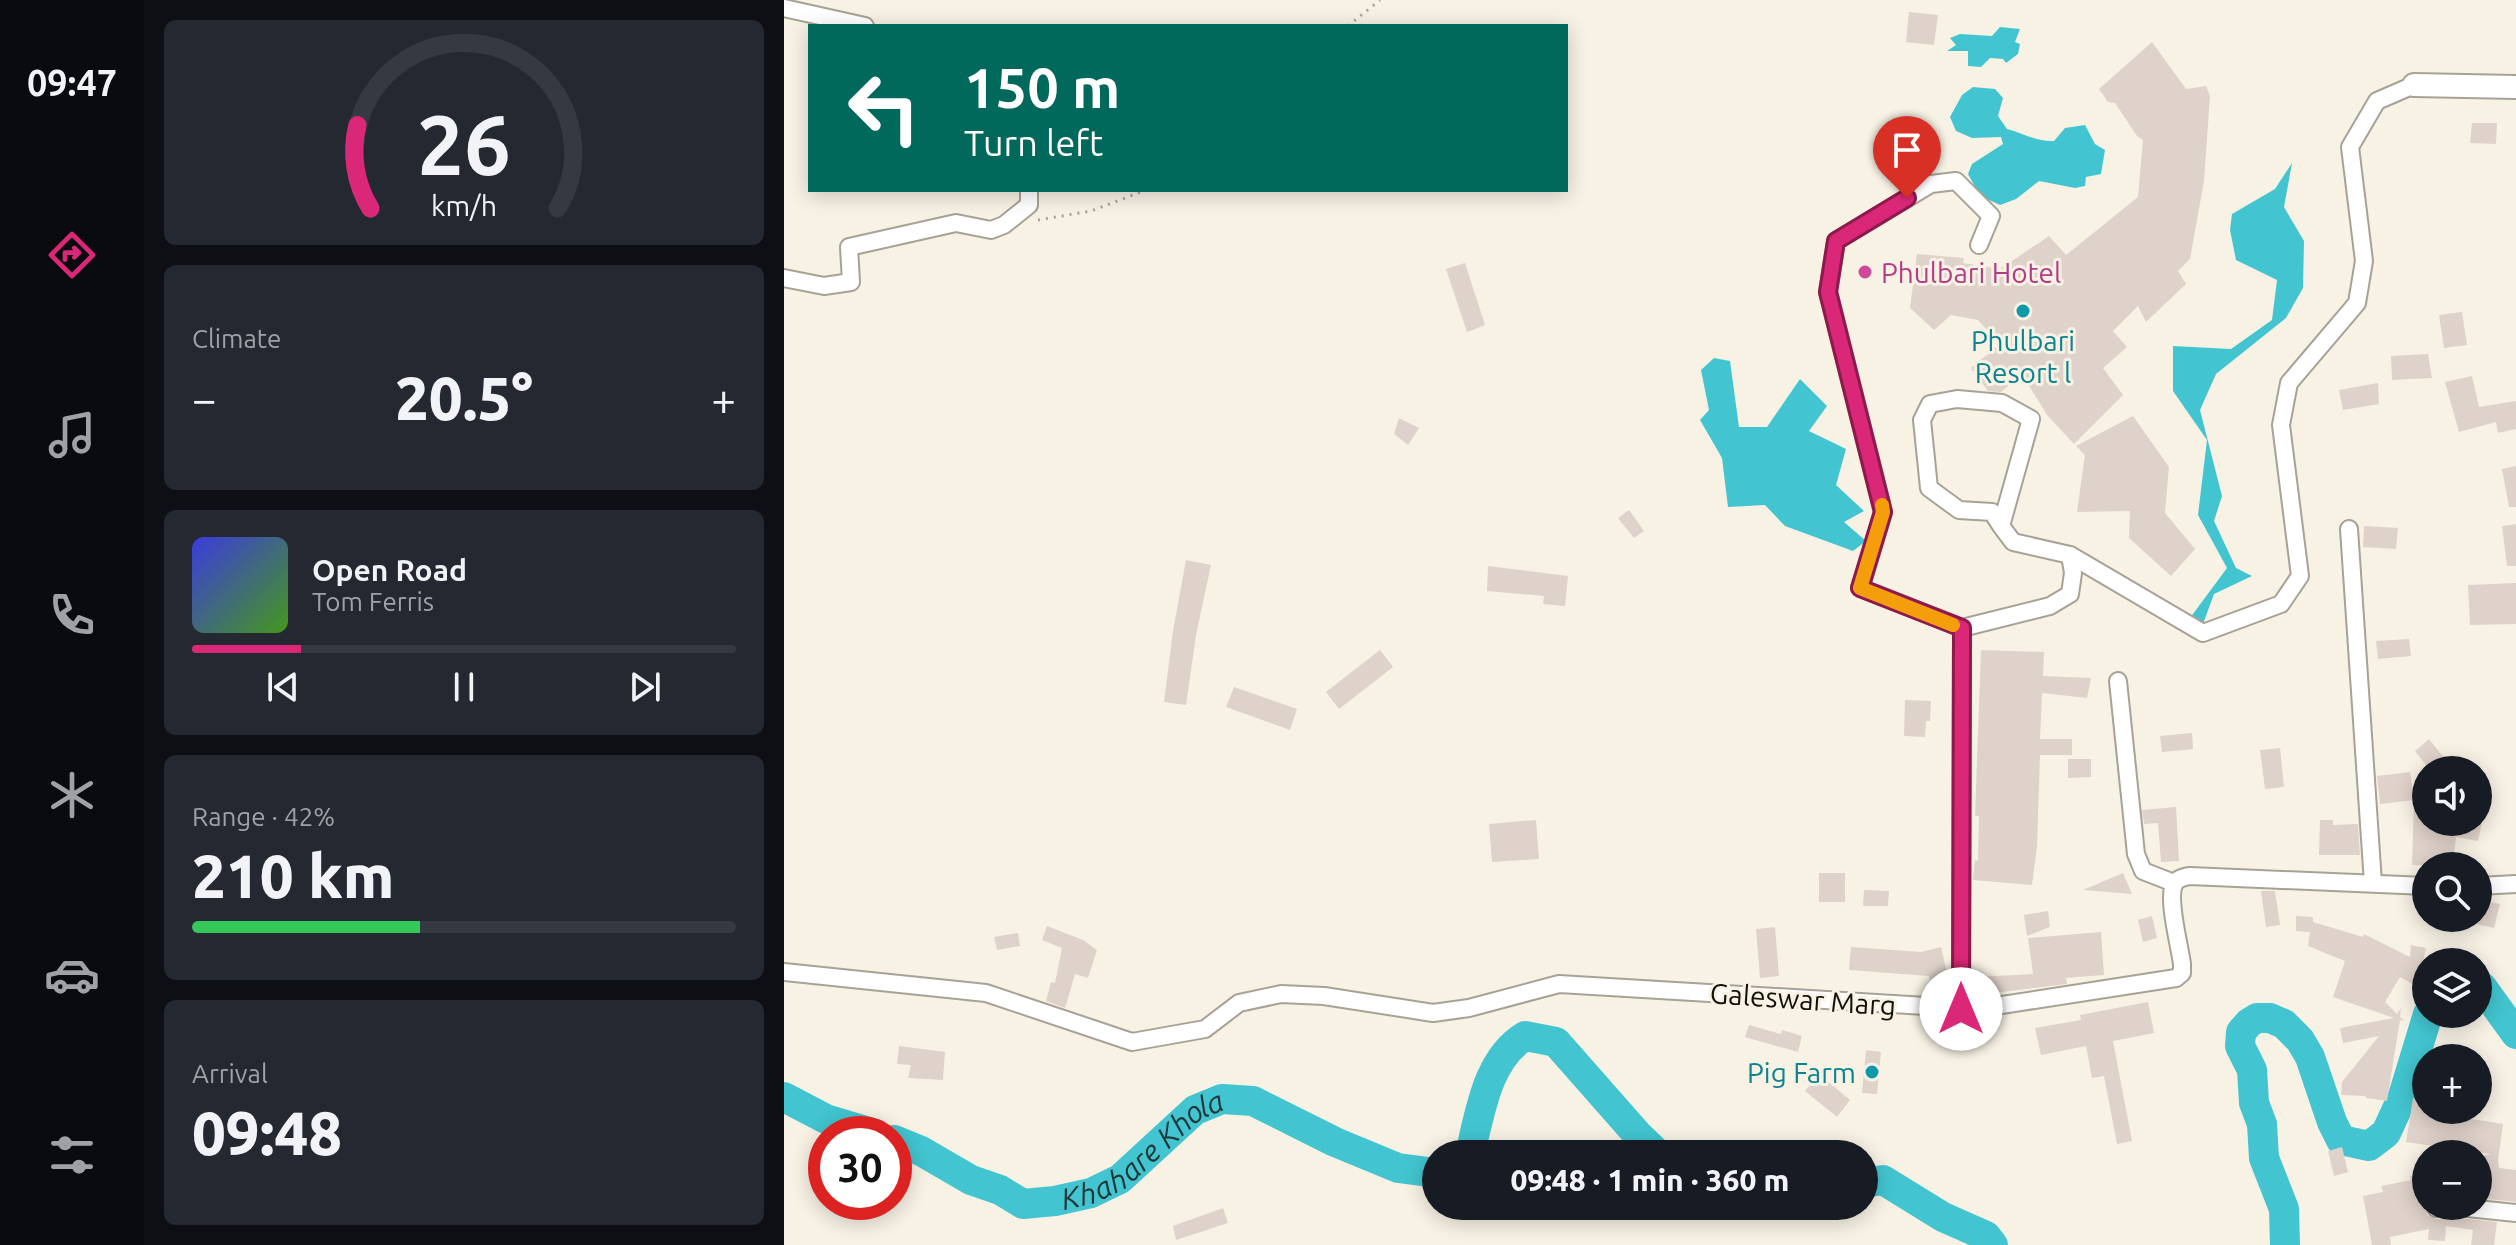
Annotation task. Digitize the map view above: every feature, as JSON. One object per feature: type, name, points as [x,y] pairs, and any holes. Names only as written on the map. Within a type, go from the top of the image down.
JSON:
[{"type":"main road","points":[[2414,85],[2516,87]]},
{"type":"street","points":[[784,8],[856,24]]},
{"type":"street","points":[[2001,526],[2031,419],[2002,403],[1957,399],[1930,404],[1922,420],[1929,488],[1959,510],[1992,512],[2001,526],[2013,542],[2070,555],[2203,633],[2281,604],[2300,576],[2281,425],[2289,383],[2357,303],[2364,261],[2350,147],[2377,101],[2414,85]]},
{"type":"street","points":[[1979,245],[1991,216],[1956,181],[1931,184],[1836,241],[1828,292],[1883,512],[1860,588],[1962,628],[2050,606],[2070,594],[2073,573],[2070,555]]},
{"type":"street","points":[[784,278],[824,286],[851,282],[849,247],[956,223],[991,230],[1004,225],[1029,205],[1029,192]]},
{"type":"street","points":[[2349,529],[2373,883]]},
{"type":"street","points":[[1961,1009],[1962,628]]},
{"type":"street","points":[[2118,681],[2136,854],[2143,871],[2174,883],[2190,876],[2412,885]]},
{"type":"street","name":"Galeswar Marg","points":[[784,972],[986,993],[1132,1042],[1205,1029],[1239,1003],[1281,994],[1324,996],[1433,1013],[1469,1008],[1559,984],[1961,1009],[2176,978],[2182,973],[2182,964],[2172,895],[2174,883]]},
{"type":"street","points":[[2492,885],[2516,884]]},
{"type":"street","points":[[2492,1211],[2516,1213]]},
{"type":"path","points":[[1350,24],[1380,0]]},
{"type":"path","points":[[1004,225],[1091,211],[1141,192]]},
{"type":"water","points":[[2000,27],[2020,29],[2015,42],[2020,44],[2018,54],[2006,63],[2003,59],[1990,58],[1981,67],[1968,66],[1968,51],[1947,51],[1956,45],[1950,38],[1960,34],[1992,36]]},
{"type":"water","points":[[1973,87],[1995,89],[2003,98],[1998,116],[2007,129],[2030,137],[2054,141],[2065,128],[2085,125],[2095,144],[2105,150],[2101,174],[2086,177],[2085,186],[2075,188],[2039,181],[2016,199],[2000,205],[1980,196],[1968,174],[1972,164],[2003,144],[2001,137],[1972,138],[1956,131],[1950,117],[1962,95]]},
{"type":"water","points":[[2292,163],[2284,207],[2304,241],[2303,288],[2286,318],[2216,374],[2200,410],[2222,496],[2214,521],[2236,568],[2252,576],[2214,594],[2203,624],[2190,618],[2227,568],[2198,515],[2207,440],[2173,391],[2173,346],[2231,349],[2272,320],[2277,280],[2236,260],[2230,230],[2232,214],[2275,189]]},
{"type":"water","points":[[1714,358],[1730,361],[1739,427],[1767,427],[1800,379],[1827,406],[1809,431],[1846,449],[1836,485],[1864,511],[1844,522],[1866,541],[1853,551],[1785,526],[1765,505],[1728,507],[1722,458],[1700,420],[1709,410],[1701,370]]},
{"type":"building","points":[[1909,12],[1938,15],[1934,45],[1906,42]]},
{"type":"building","name":"Phulbari Resort l","points":[[2152,42],[2186,89],[2206,86],[2210,96],[2204,181],[2190,259],[2178,271],[2186,284],[2146,322],[2138,306],[2113,331],[2127,347],[2103,368],[2123,395],[2074,444],[2047,415],[2022,374],[2001,392],[1988,391],[1971,368],[2000,344],[1978,320],[1951,315],[1934,330],[1910,308],[1917,254],[1964,258],[1963,263],[2000,269],[2049,236],[2066,255],[2138,197],[2143,140],[2115,103],[2108,102],[2099,89]]},
{"type":"building","points":[[2472,123],[2497,123],[2496,144],[2470,143]]},
{"type":"building","points":[[1465,263],[1485,325],[1467,332],[1446,269]]},
{"type":"building","points":[[2462,312],[2467,345],[2444,348],[2439,315]]},
{"type":"building","points":[[2428,354],[2432,378],[2392,380],[2391,356]]},
{"type":"building","points":[[2472,376],[2479,407],[2516,401],[2516,429],[2498,433],[2496,422],[2459,432],[2445,382]]},
{"type":"building","points":[[2378,383],[2379,404],[2343,410],[2339,390]]},
{"type":"building","points":[[2133,416],[2169,467],[2165,513],[2195,549],[2171,576],[2129,538],[2130,511],[2077,512],[2085,455],[2076,446]]},
{"type":"building","points":[[1399,418],[1419,428],[1408,445],[1394,434]]},
{"type":"building","points":[[2516,466],[2516,507],[2509,507],[2502,469]]},
{"type":"building","points":[[1629,510],[1644,531],[1634,538],[1618,518]]},
{"type":"building","points":[[2516,524],[2516,566],[2507,566],[2502,526]]},
{"type":"building","points":[[2364,526],[2398,528],[2396,549],[2363,547]]},
{"type":"building","points":[[1186,560],[1211,565],[1196,635],[1186,705],[1164,702]]},
{"type":"building","points":[[1488,566],[1568,576],[1565,606],[1543,604],[1544,596],[1487,591]]},
{"type":"building","points":[[2516,583],[2516,624],[2470,625],[2468,585]]},
{"type":"building","points":[[2409,639],[2411,656],[2378,659],[2376,641]]},
{"type":"building","points":[[1380,650],[1393,667],[1339,709],[1326,692]]},
{"type":"building","points":[[1981,650],[2044,652],[2043,676],[2091,678],[2087,698],[2042,693],[2040,739],[2072,739],[2072,755],[2040,755],[2037,847],[2032,885],[1973,880],[1975,860],[1978,861],[1979,816],[1975,816]]},
{"type":"building","points":[[1234,687],[1297,709],[1290,730],[1226,707]]},
{"type":"building","points":[[1905,700],[1931,701],[1925,737],[1904,736]]},
{"type":"building","points":[[2192,733],[2193,749],[2162,752],[2160,736]]},
{"type":"building","points":[[2429,739],[2443,756],[2419,756],[2415,751]]},
{"type":"building","points":[[2280,748],[2284,787],[2265,789],[2260,750]]},
{"type":"building","points":[[2068,759],[2091,759],[2091,777],[2068,778]]},
{"type":"building","points":[[2410,772],[2412,800],[2380,804],[2377,776]]},
{"type":"building","points":[[2176,807],[2179,861],[2161,862],[2158,823],[2144,824],[2142,810]]},
{"type":"building","points":[[1536,820],[1539,859],[1492,862],[1489,824]]},
{"type":"building","points":[[2320,820],[2333,820],[2333,825],[2358,824],[2360,855],[2319,855]]},
{"type":"building","points":[[2413,836],[2479,836],[2478,841],[2456,837],[2454,852],[2412,852]]},
{"type":"building","points":[[1819,873],[1845,873],[1845,902],[1819,902]]},
{"type":"building","points":[[2123,873],[2132,894],[2083,890]]},
{"type":"building","points":[[1864,890],[1889,891],[1888,906],[1863,906]]},
{"type":"building","points":[[2261,891],[2275,891],[2280,925],[2266,927]]},
{"type":"building","points":[[2492,902],[2500,904],[2492,928]]},
{"type":"building","points":[[2048,911],[2050,927],[2027,936],[2024,915]]},
{"type":"building","points":[[2152,916],[2157,938],[2143,942],[2138,920]]},
{"type":"building","points":[[2296,916],[2313,917],[2313,922],[2363,937],[2364,934],[2410,957],[2411,945],[2426,948],[2412,948],[2412,984],[2400,977],[2385,1002],[2397,1014],[2401,1008],[2400,1017],[2405,1021],[2400,1020],[2387,1101],[2341,1095],[2342,1082],[2379,1036],[2343,1043],[2340,1028],[2394,1018],[2333,997],[2345,961],[2308,946],[2310,932],[2296,931]]},
{"type":"building","points":[[1047,926],[1083,940],[1097,950],[1088,978],[1075,974],[1065,1008],[1046,1001],[1051,982],[1055,983],[1062,948],[1042,940]]},
{"type":"building","points":[[1775,927],[1779,976],[1760,978],[1756,929]]},
{"type":"building","points":[[2101,932],[2104,975],[2066,978],[2067,984],[1977,995],[1976,977],[2033,974],[2028,938]]},
{"type":"building","points":[[1018,933],[1020,946],[997,950],[994,937]]},
{"type":"building","points":[[1851,947],[1921,952],[1941,947],[1949,982],[1932,986],[1929,976],[1849,970]]},
{"type":"building","points":[[2148,1002],[2154,1033],[2113,1041],[2132,1141],[2117,1144],[2104,1076],[2092,1078],[2086,1046],[2041,1055],[2035,1028],[2081,1020],[2080,1015]]},
{"type":"building","points":[[1749,1025],[1802,1036],[1798,1052],[1745,1037]]},
{"type":"building","points":[[899,1046],[945,1052],[943,1080],[908,1078],[911,1065],[897,1064]]},
{"type":"building","name":"Pig Farm","points":[[1866,1050],[1881,1052],[1877,1094],[1862,1093]]},
{"type":"building","points":[[1819,1074],[1850,1100],[1837,1117],[1805,1091]]},
{"type":"building","points":[[2412,1104],[2412,1124],[2503,1124],[2499,1168],[2516,1170],[2516,1202],[2492,1199],[2492,1140],[2406,1142]]},
{"type":"building","points":[[2342,1147],[2348,1172],[2334,1176],[2328,1151]]},
{"type":"building","points":[[2412,1176],[2412,1220],[2497,1222],[2494,1245],[2471,1245],[2473,1230],[2446,1226],[2445,1241],[2428,1240],[2429,1229],[2390,1237],[2391,1245],[2372,1245],[2363,1196],[2383,1192],[2381,1186],[2411,1180]]},
{"type":"building","points":[[1223,1208],[1228,1223],[1176,1240],[1173,1226]]},
{"type":"waterway","name":"Khahare Khola","points":[[2492,1001],[2516,1034]]},
{"type":"waterway","name":"Khahare Khola","points":[[2285,1245],[2284,1209],[2264,1158],[2262,1124],[2254,1103],[2252,1070],[2240,1046],[2241,1032],[2257,1018],[2270,1018],[2284,1024],[2300,1040],[2310,1057],[2341,1140],[2369,1146],[2386,1133],[2403,1096],[2424,1028]]},
{"type":"waterway","name":"Khahare Khola","points":[[1473,1140],[1494,1073],[1512,1046],[1525,1036],[1556,1042],[1643,1140]]},
{"type":"waterway","name":"Khahare Khola","points":[[784,1097],[820,1116]]},
{"type":"waterway","name":"Khahare Khola","points":[[912,1147],[1023,1204],[1055,1201],[1091,1193],[1120,1179],[1195,1110],[1222,1099],[1253,1101],[1335,1142],[1398,1168],[1422,1171]]},
{"type":"waterway","name":"Khahare Khola","points":[[1878,1181],[1883,1180],[1943,1217],[1986,1236],[1993,1245]]},
{"type":"slow traffic","points":[[1882,505],[1883,512],[1860,588],[1953,625]]},
{"type":"place","name":"Phulbari Hotel","points":[[1865,272]]},
{"type":"place","name":"Phulbari Resort l","points":[[2023,311]]},
{"type":"place","name":"Pig Farm","points":[[1872,1072]]},
{"type":"route","points":[[1907,198],[1836,241],[1828,292],[1883,512],[1860,588],[1962,628],[1961,1009]]}]
